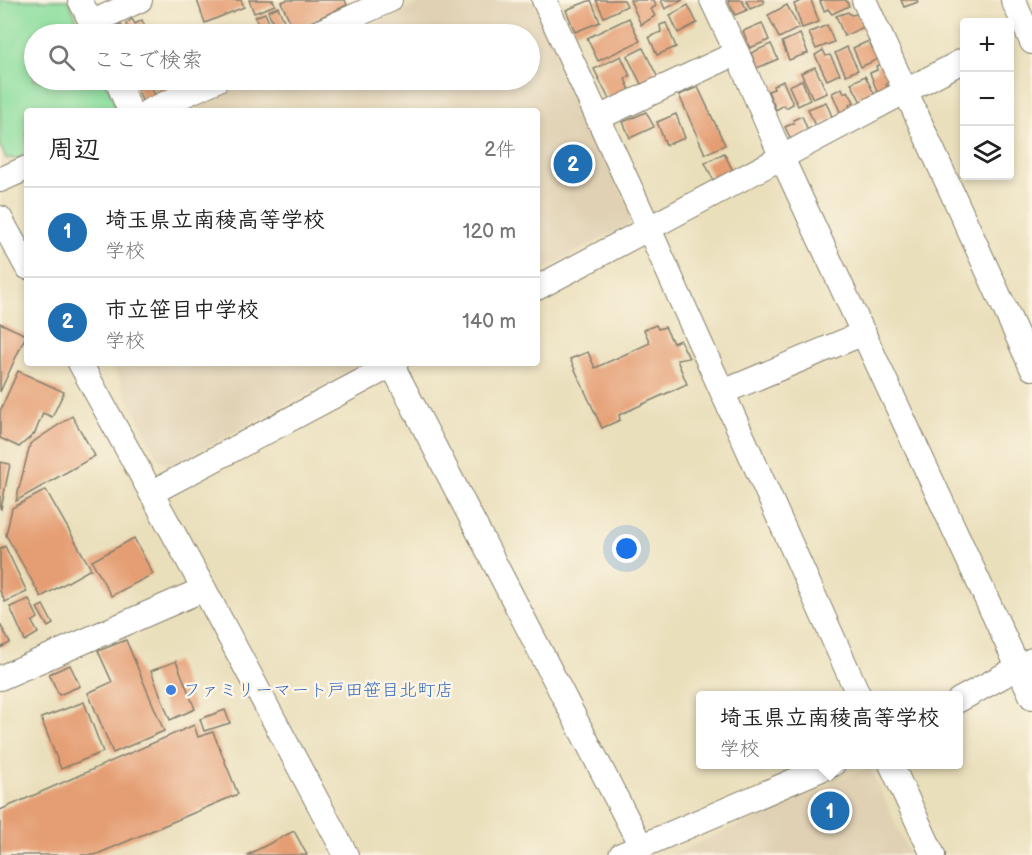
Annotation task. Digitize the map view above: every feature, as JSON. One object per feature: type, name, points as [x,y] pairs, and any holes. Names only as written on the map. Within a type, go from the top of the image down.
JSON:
[{"type":"street","points":[[80,0],[92,24]]},
{"type":"street","points":[[101,24],[140,0]]},
{"type":"street","points":[[337,24],[390,0]]},
{"type":"street","points":[[544,0],[857,691]]},
{"type":"street","points":[[712,0],[782,158],[864,333],[1025,663],[1032,697]]},
{"type":"street","points":[[864,0],[1032,368]]},
{"type":"street","points":[[1013,0],[1025,32]]},
{"type":"street","points":[[598,117],[737,53]]},
{"type":"street","points":[[540,286],[960,62]]},
{"type":"street","points":[[121,90],[129,108]]},
{"type":"street","points":[[155,108],[195,90]]},
{"type":"street","points":[[0,180],[24,169]]},
{"type":"street","points":[[0,218],[24,262]]},
{"type":"street","points":[[723,392],[864,333]]},
{"type":"street","points":[[82,366],[346,855]]},
{"type":"street","points":[[152,493],[390,366]]},
{"type":"street","points":[[395,366],[631,851],[824,769]]},
{"type":"street","points":[[0,678],[204,589]]},
{"type":"street","points":[[963,698],[1025,663]]},
{"type":"street","points":[[893,769],[933,855]]},
{"type":"shaded area","points":[[427,0],[534,0],[633,217],[629,224],[540,271],[540,108],[192,108],[232,90],[540,90],[540,24],[374,24]]},
{"type":"shaded area","points":[[112,366],[360,366],[172,465],[159,460]]},
{"type":"shaded area","points":[[865,769],[871,769],[910,855],[671,855]]},
{"type":"green space","points":[[0,0],[68,0],[79,24],[24,24],[24,90],[109,90],[115,103],[114,108],[24,108],[24,156],[17,159],[6,158],[0,146]]},
{"type":"building","points":[[197,0],[241,0],[244,7],[205,23]]},
{"type":"building","points":[[249,0],[273,0],[275,5],[254,13]]},
{"type":"building","points":[[287,0],[345,0],[347,5],[307,24],[291,24],[281,2]]},
{"type":"building","points":[[591,0],[600,22],[575,32],[566,10]]},
{"type":"building","points":[[596,0],[624,0],[627,6],[604,17]]},
{"type":"building","points":[[630,0],[654,0],[656,6],[651,9],[655,16],[641,25]]},
{"type":"building","points":[[661,0],[683,0],[665,9]]},
{"type":"building","points":[[728,0],[742,0],[747,10],[735,15]]},
{"type":"building","points":[[746,0],[763,0],[764,3],[750,9]]},
{"type":"building","points":[[811,0],[819,22],[802,28],[794,4]]},
{"type":"building","points":[[846,0],[849,6],[832,14],[828,9],[824,11],[820,1]]},
{"type":"building","points":[[901,0],[917,0],[918,2],[904,7]]},
{"type":"building","points":[[688,5],[697,23],[678,33],[670,15]]},
{"type":"building","points":[[787,5],[799,28],[779,38],[768,15]]},
{"type":"building","points":[[278,7],[285,24],[274,24],[268,11]]},
{"type":"building","points":[[848,12],[851,15],[858,14],[864,27],[844,36],[836,16]]},
{"type":"building","points":[[265,13],[270,24],[258,24],[255,17]]},
{"type":"building","points":[[629,18],[640,41],[598,61],[587,38]]},
{"type":"building","points":[[666,23],[676,47],[657,55],[649,37],[661,32],[660,25]]},
{"type":"building","points":[[762,23],[769,40],[750,48],[743,31]]},
{"type":"building","points":[[827,25],[834,42],[816,49],[809,33]]},
{"type":"building","points":[[800,34],[808,53],[789,60],[782,42]]},
{"type":"building","points":[[869,41],[878,59],[861,67],[853,48]]},
{"type":"building","points":[[771,44],[778,59],[757,68],[751,53]]},
{"type":"building","points":[[847,47],[858,70],[846,75],[835,53]]},
{"type":"building","points":[[643,48],[659,80],[643,88],[627,56]]},
{"type":"building","points":[[823,50],[826,56],[830,55],[840,74],[827,80],[815,55]]},
{"type":"building","points":[[621,56],[630,76],[625,79],[632,95],[612,105],[594,69]]},
{"type":"building","points":[[884,63],[891,81],[886,84],[888,89],[878,94],[870,73],[877,70],[876,66]]},
{"type":"building","points":[[815,67],[827,93],[813,99],[801,73]]},
{"type":"building","points":[[865,76],[875,95],[861,102],[851,83]]},
{"type":"building","points":[[802,80],[810,100],[798,106],[789,86]]},
{"type":"building","points":[[783,81],[793,104],[786,108],[784,105],[776,110],[768,91]]},
{"type":"building","points":[[698,87],[725,145],[705,154],[679,95]]},
{"type":"building","points":[[842,88],[844,93],[848,91],[854,102],[849,105],[851,109],[841,114],[832,93]]},
{"type":"building","points":[[138,90],[153,90],[156,97],[143,103]]},
{"type":"building","points":[[157,90],[172,90],[159,95]]},
{"type":"building","points":[[826,102],[833,119],[815,126],[808,109]]},
{"type":"building","points":[[646,112],[654,127],[630,138],[623,122]]},
{"type":"building","points":[[676,114],[685,138],[666,145],[657,122]]},
{"type":"building","points":[[802,116],[809,133],[791,140],[785,127]]},
{"type":"building","points":[[724,153],[734,173],[715,183],[705,163]]},
{"type":"building","points":[[0,323],[24,334],[24,339],[0,392]]},
{"type":"building","points":[[656,325],[658,329],[665,327],[673,343],[680,340],[689,358],[677,360],[687,384],[619,415],[620,420],[602,428],[570,359],[588,352],[595,368],[650,343],[644,330]]},
{"type":"building","points":[[18,371],[64,392],[52,417],[43,413],[35,433],[19,447],[0,438],[0,411]]},
{"type":"building","points":[[72,416],[95,456],[16,501],[30,444]]},
{"type":"building","points":[[0,462],[10,464],[1,509],[0,508]]},
{"type":"building","points":[[46,490],[91,569],[41,597],[6,535],[12,508]]},
{"type":"building","points":[[134,538],[153,574],[111,596],[92,561]]},
{"type":"building","points":[[5,546],[27,592],[5,602],[0,591],[0,549]]},
{"type":"building","points":[[29,599],[38,618],[32,622],[38,633],[25,641],[10,607]]},
{"type":"building","points":[[43,605],[53,624],[48,627],[37,608]]},
{"type":"building","points":[[0,624],[10,643],[0,648]]},
{"type":"building","points":[[126,640],[164,731],[113,753],[88,693],[112,682],[98,651]]},
{"type":"building","points":[[176,661],[195,709],[170,720],[151,671]]},
{"type":"building","points":[[70,665],[80,686],[59,695],[49,674]]},
{"type":"building","points":[[84,702],[103,752],[61,769],[41,718]]},
{"type":"building","points":[[225,710],[230,723],[204,731],[200,719]]},
{"type":"building","points":[[194,725],[198,737],[213,732],[238,794],[95,855],[0,855],[0,810]]},
{"type":"building","points":[[294,831],[307,855],[247,855]]},
{"type":"place","name":"市立笹目中学校","points":[[573,164]]},
{"type":"place","name":"ファミリーマート戸田笹目北町店","points":[[171,690]]},
{"type":"place","name":"埼玉県立南稜高等学校","points":[[830,811]]}]
